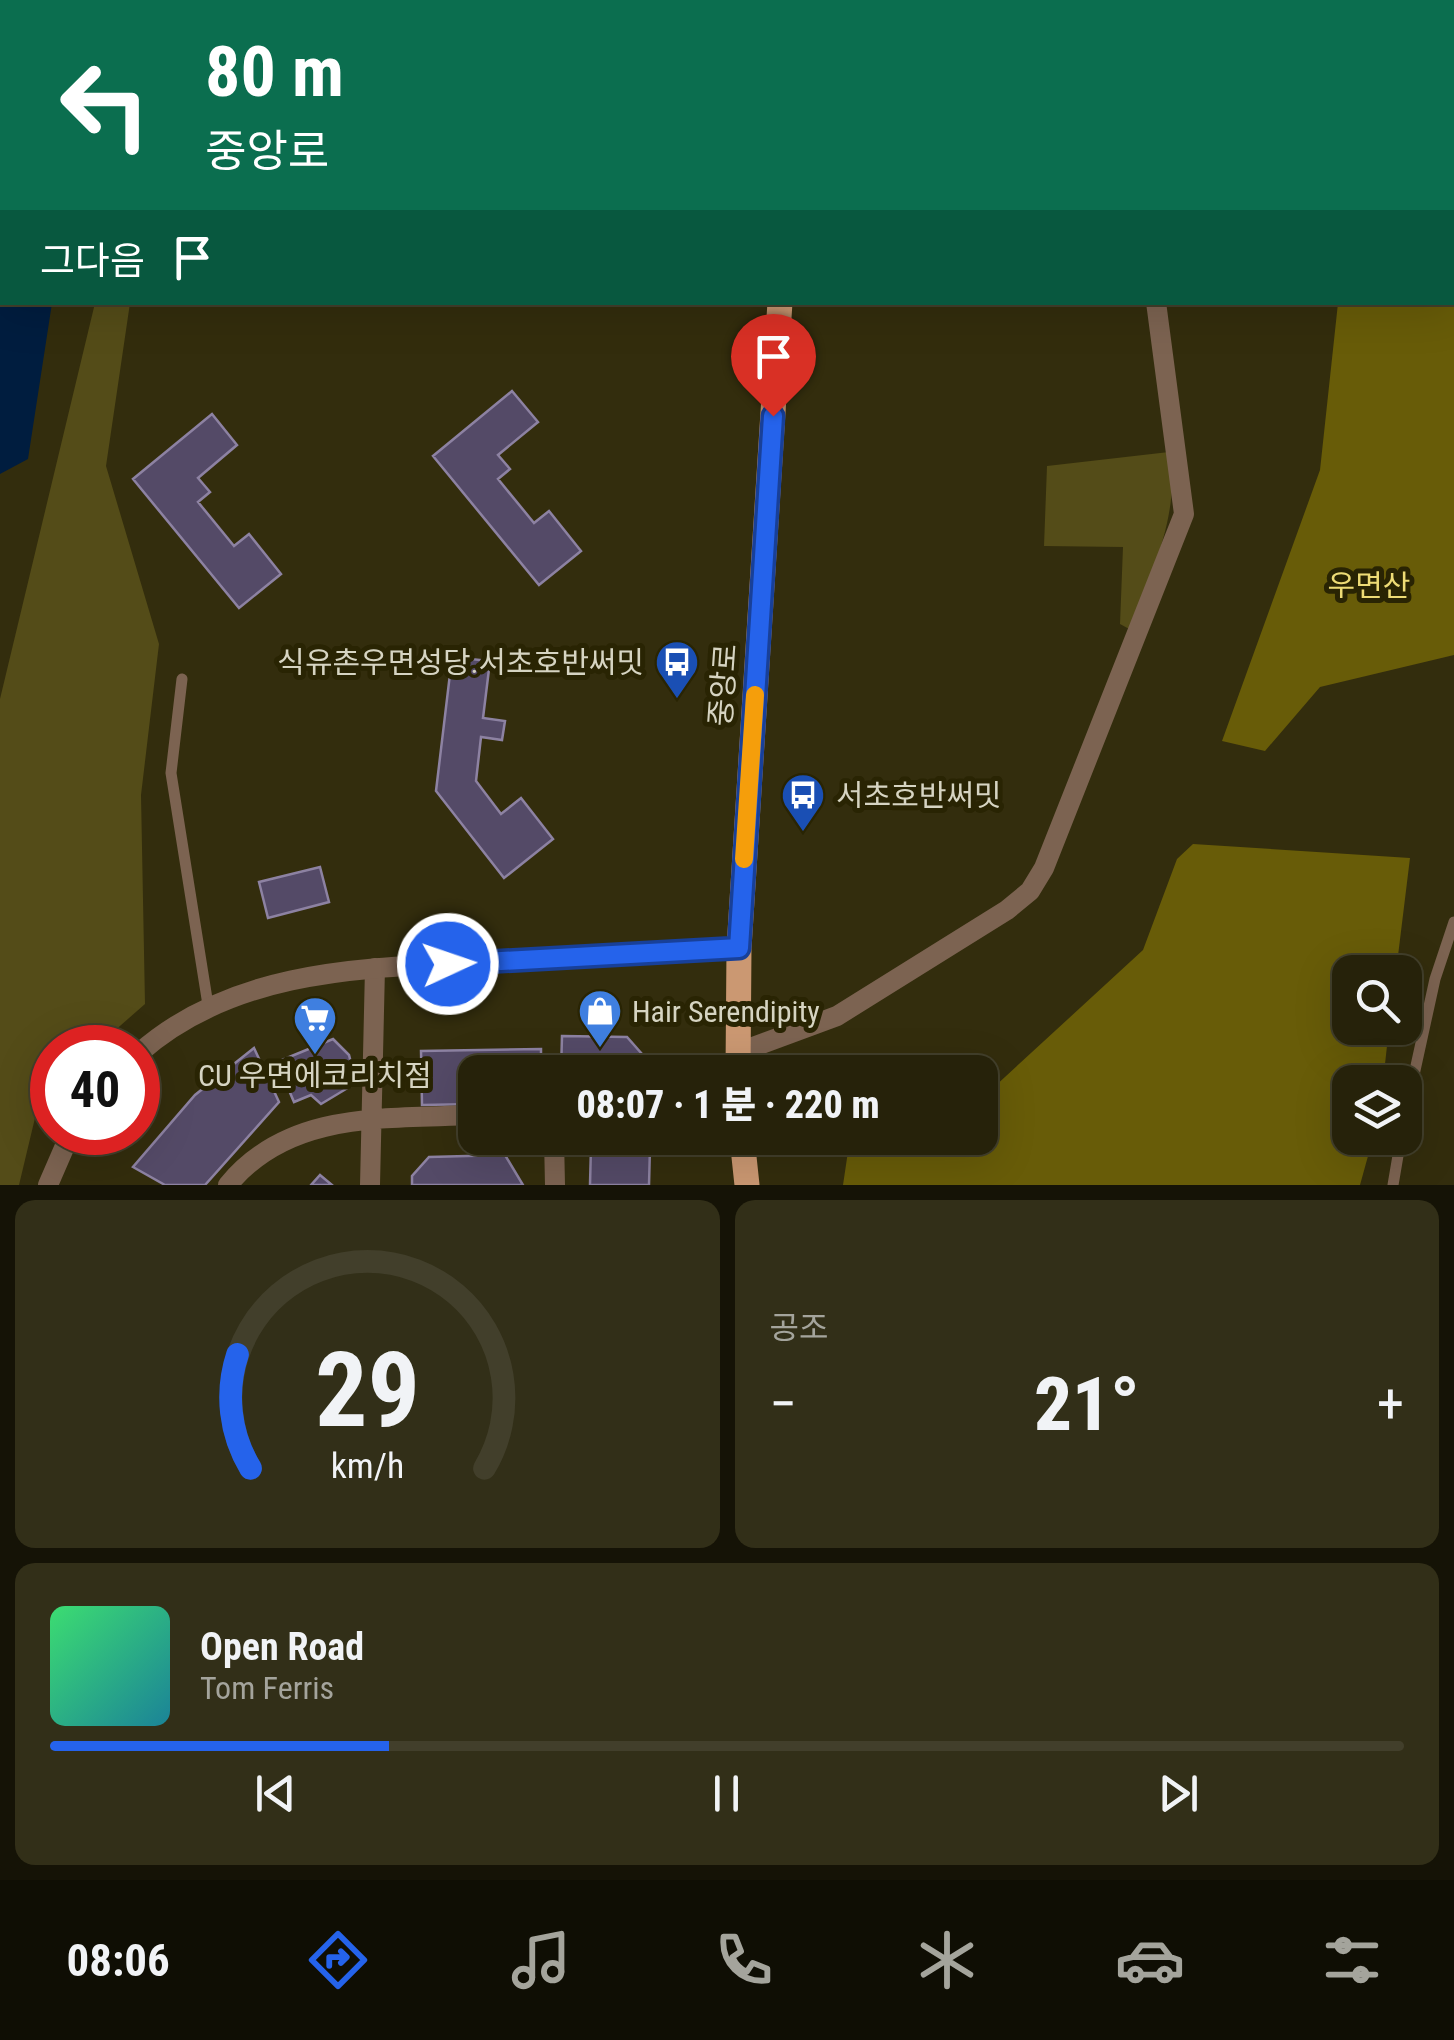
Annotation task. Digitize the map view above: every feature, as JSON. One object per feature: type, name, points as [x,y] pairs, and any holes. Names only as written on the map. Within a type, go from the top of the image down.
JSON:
[{"type":"main road","name":"중앙로","points":[[738,1055],[739,948],[780,305]]},
{"type":"main road","points":[[744,1155],[748,1185]]},
{"type":"street","points":[[755,1055],[836,1016],[1007,910],[1030,891],[1044,868],[1184,514],[1156,305]]},
{"type":"street","points":[[160,1039],[208,1005],[274,984],[375,968],[739,948]]},
{"type":"street","points":[[370,1185],[375,968]]},
{"type":"street","points":[[228,1185],[260,1153],[319,1126],[458,1117]]},
{"type":"street","points":[[48,1185],[61,1155]]},
{"type":"street","points":[[554,1155],[555,1185]]},
{"type":"lane","points":[[182,679],[170,773],[208,1005]]},
{"type":"lane","points":[[1416,1065],[1435,979],[1454,922]]},
{"type":"lane","points":[[1393,1185],[1398,1155]]},
{"type":"shaded area","points":[[95,305],[130,305],[106,466],[159,644],[141,795],[145,1004],[121,1025],[30,1025],[30,1139],[19,1185],[0,1185],[0,699]]},
{"type":"shaded area","points":[[1169,452],[1172,475],[1168,520],[1131,630],[1120,624],[1123,547],[1044,546],[1047,466]]},
{"type":"green space","name":"우면산","points":[[1338,305],[1454,305],[1454,655],[1320,687],[1265,751],[1222,741],[1320,470]]},
{"type":"green space","points":[[1193,844],[1410,858],[1398,955],[1332,955],[1332,1045],[1387,1045],[1385,1065],[1332,1065],[1332,1155],[1368,1155],[1360,1185],[843,1185],[847,1155],[998,1155],[998,1083],[1143,950],[1177,859]]},
{"type":"water","points":[[0,305],[52,305],[28,459],[0,474]]},
{"type":"building","points":[[512,391],[538,422],[498,455],[510,469],[498,479],[534,523],[549,511],[581,551],[539,585],[433,456]]},
{"type":"building","points":[[212,414],[237,445],[198,478],[210,492],[198,502],[234,546],[249,534],[281,574],[239,608],[133,479]]},
{"type":"building","points":[[452,657],[490,661],[483,718],[505,721],[502,740],[481,737],[476,781],[501,814],[521,798],[553,839],[504,878],[436,791]]},
{"type":"building","points":[[320,867],[329,902],[268,918],[259,882]]},
{"type":"building","points":[[562,1036],[627,1037],[643,1055],[561,1055]]},
{"type":"building","points":[[333,1039],[349,1055],[356,1083],[321,1104],[311,1095],[294,1102],[277,1062]]},
{"type":"building","points":[[254,1048],[279,1102],[205,1185],[165,1185],[133,1167],[143,1155],[160,1155],[160,1136],[195,1095]]},
{"type":"building","points":[[541,1049],[541,1055],[458,1055],[458,1104],[422,1105],[421,1051]]},
{"type":"building","points":[[505,1155],[523,1185],[412,1185],[412,1176],[429,1157]]},
{"type":"building","points":[[591,1155],[650,1155],[649,1185],[590,1185]]},
{"type":"building","points":[[320,1175],[332,1185],[311,1185]]},
{"type":"slow traffic","points":[[744,859],[755,695]]},
{"type":"place","name":"식유촌우면성당.서초호반써밋","points":[[677,700]]},
{"type":"place","name":"서초호반써밋","points":[[803,833]]},
{"type":"place","name":"Hair Serendipity","points":[[600,1049]]},
{"type":"place","name":"CU 우면에코리치점","points":[[315,1056]]},
{"type":"route","points":[[448,964],[739,948],[773,416]]}]
